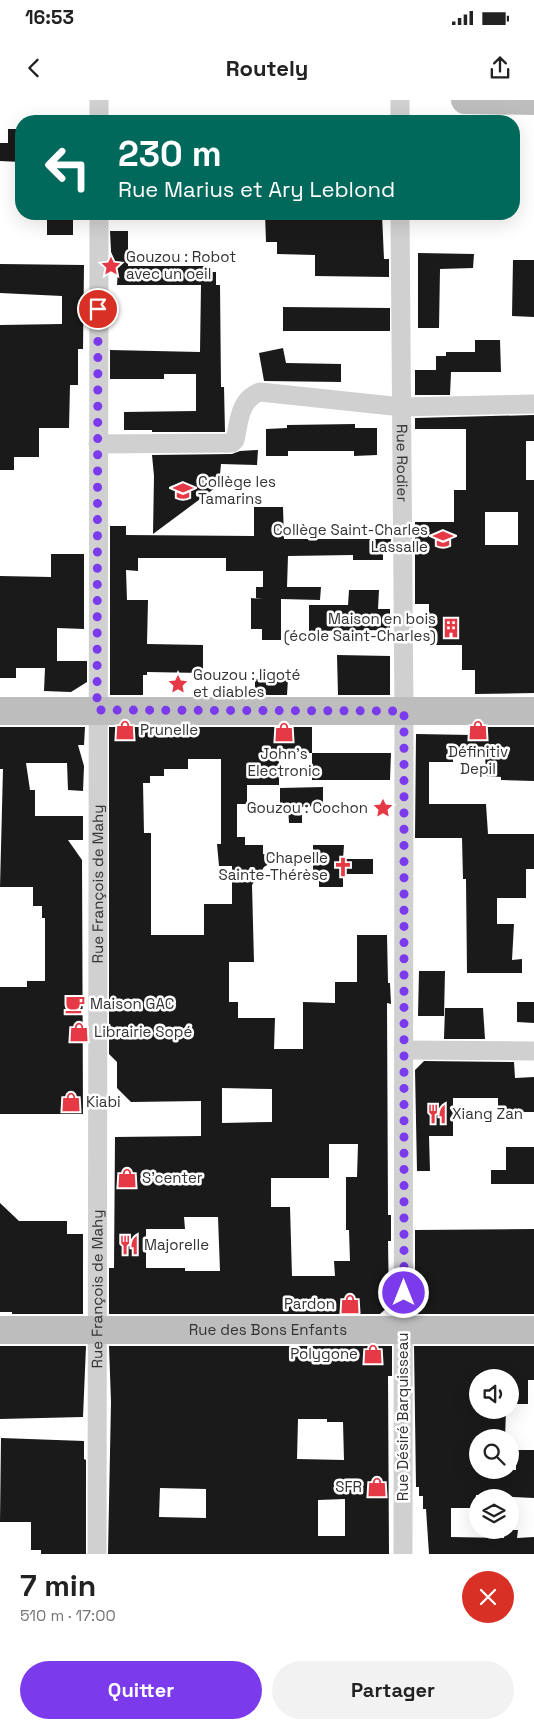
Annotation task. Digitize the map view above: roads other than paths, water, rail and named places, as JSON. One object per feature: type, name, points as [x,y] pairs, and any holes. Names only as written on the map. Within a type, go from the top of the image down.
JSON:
[{"type":"street","points":[[99,100],[99,115]]},
{"type":"street","points":[[400,100],[400,115]]},
{"type":"street","points":[[465,100],[534,100]]},
{"type":"street","name":"Rue François de Mahy","points":[[97,1554],[100,930],[97,710],[99,220]]},
{"type":"street","name":"Rue Rodier","points":[[400,220],[404,711]]},
{"type":"street","points":[[98,444],[232,443],[235,440],[244,404],[249,397],[260,392],[402,407],[534,404]]},
{"type":"street","points":[[0,711],[534,711]]},
{"type":"street","name":"Rue Désiré Barquisseau","points":[[403,1554],[404,711]]},
{"type":"street","points":[[403,1050],[534,1051]]},
{"type":"street","name":"Rue des Bons Enfants","points":[[0,1330],[534,1330]]},
{"type":"place","name":"Gouzou : Robot avec un oeil","points":[[111,266]]},
{"type":"place","name":"Collège les Tamarins","points":[[183,491]]},
{"type":"place","name":"Collège Saint-Charles Lassalle","points":[[443,539]]},
{"type":"place","name":"Maison en bois (école Saint-Charles)","points":[[451,628]]},
{"type":"place","name":"Gouzou : ligoté et diables","points":[[178,684]]},
{"type":"place","name":"Prunelle","points":[[125,730]]},
{"type":"place","name":"Définitiv Depil","points":[[478,730]]},
{"type":"place","name":"John's Electronic","points":[[284,732]]},
{"type":"place","name":"Gouzou : Cochon","points":[[383,808]]},
{"type":"place","name":"Chapelle Sainte-Thérèse","points":[[343,867]]},
{"type":"place","name":"Maison GAC","points":[[75,1004]]},
{"type":"place","name":"Librairie Sopé","points":[[79,1032]]},
{"type":"place","name":"Kiabi","points":[[71,1102]]},
{"type":"place","name":"Xiang Zan","points":[[437,1114]]},
{"type":"place","name":"S'center","points":[[127,1178]]},
{"type":"place","name":"Majorelle","points":[[129,1245]]},
{"type":"place","name":"Pardon","points":[[350,1304]]},
{"type":"place","name":"Polygone","points":[[373,1354]]},
{"type":"place","name":"SFR","points":[[377,1487]]}]
